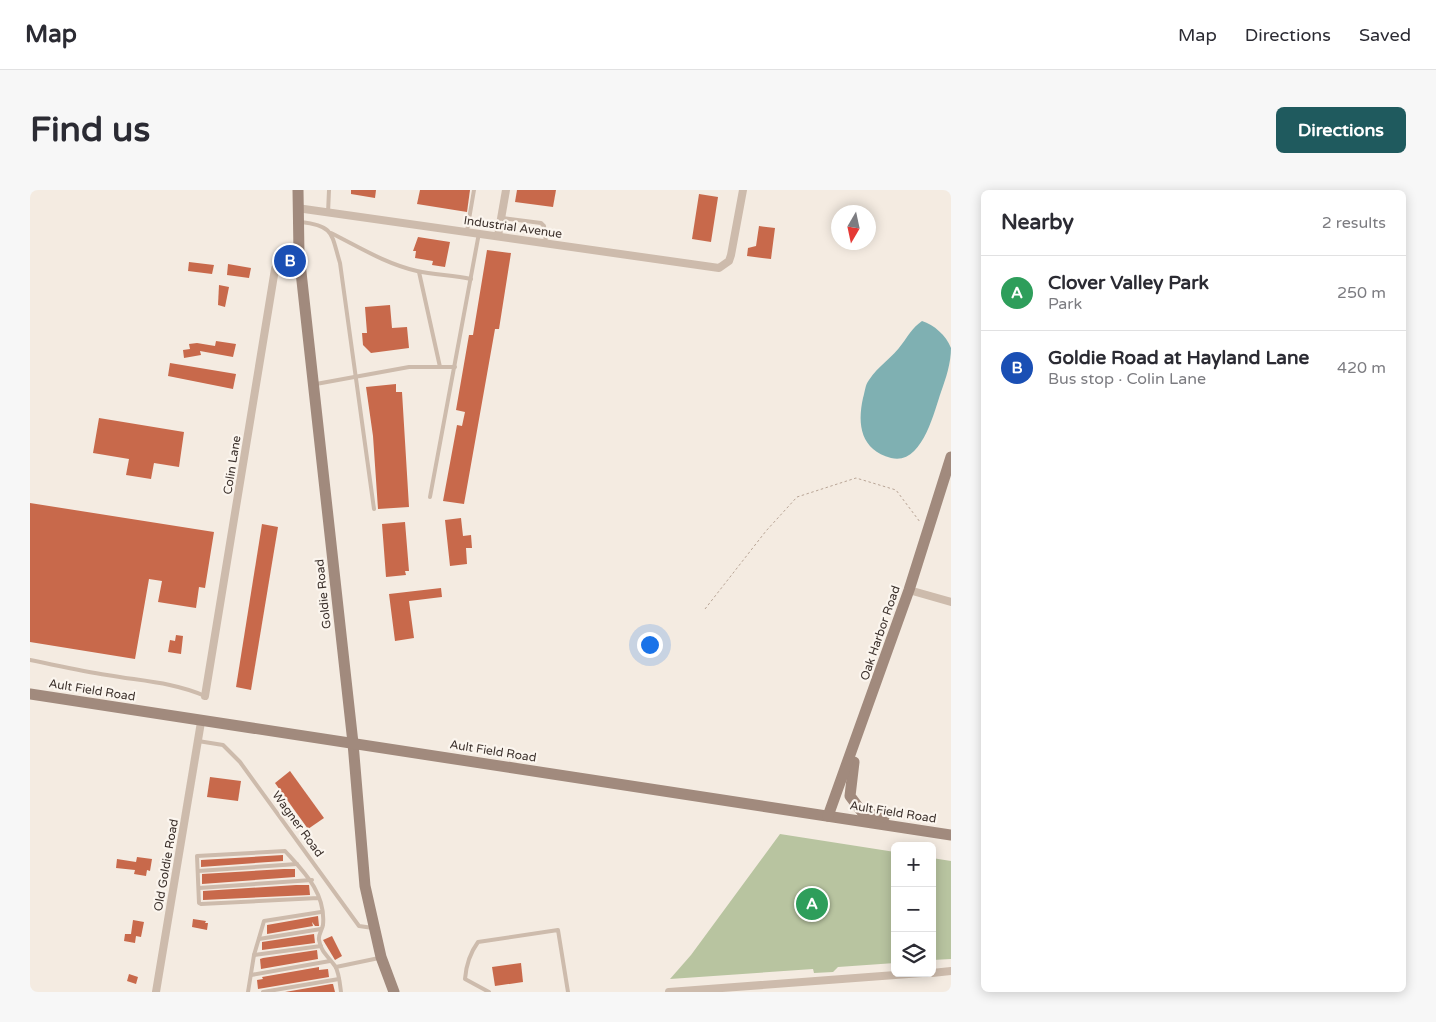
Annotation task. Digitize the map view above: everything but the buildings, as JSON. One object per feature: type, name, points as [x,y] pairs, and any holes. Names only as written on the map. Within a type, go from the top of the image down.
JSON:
[{"type":"street","name":"Goldie Road","points":[[298,190],[299,254],[353,744],[365,886],[373,928],[394,992]]},
{"type":"street","points":[[498,236],[506,190]]},
{"type":"street","name":"Industrial Avenue","points":[[297,208],[710,267],[724,266],[731,255],[743,190]]},
{"type":"street","name":"Colin Lane","points":[[206,696],[276,268],[279,259],[287,255],[299,254]]},
{"type":"street","name":"Oak Harbor Road","points":[[828,816],[857,740],[909,590],[951,457]]},
{"type":"street","points":[[909,590],[951,602]]},
{"type":"street","name":"Ault Field Road","points":[[30,694],[201,722],[951,834]]},
{"type":"street","points":[[198,741],[201,722]]},
{"type":"street","points":[[857,740],[850,796],[857,807],[871,815],[951,834]]},
{"type":"street","name":"Old Goldie Road","points":[[156,992],[198,741]]},
{"type":"street","points":[[936,972],[951,971]]},
{"type":"street","points":[[669,992],[891,975]]},
{"type":"lane","points":[[328,213],[330,190]]},
{"type":"lane","points":[[466,232],[474,190]]},
{"type":"lane","points":[[502,218],[541,223],[544,226],[546,243]]},
{"type":"lane","points":[[297,222],[325,227],[331,233],[392,264],[419,272],[450,274],[471,279]]},
{"type":"lane","points":[[331,233],[340,263],[374,509]]},
{"type":"lane","points":[[430,497],[479,233]]},
{"type":"lane","points":[[419,272],[440,367]]},
{"type":"lane","points":[[313,384],[409,367],[454,367]]},
{"type":"lane","points":[[30,660],[108,676],[150,680],[188,688],[206,696]]},
{"type":"lane","name":"Wagner Road","points":[[198,741],[223,745],[240,762],[359,926],[373,928]]},
{"type":"lane","points":[[318,898],[205,905],[199,903],[197,856],[285,851],[312,880],[318,898],[321,912],[319,938],[321,946],[324,955],[336,967],[341,992]]},
{"type":"lane","points":[[198,871],[297,864]]},
{"type":"lane","points":[[198,888],[312,880]]},
{"type":"lane","points":[[248,992],[254,955],[264,921],[321,912]]},
{"type":"lane","points":[[259,939],[321,929]]},
{"type":"lane","points":[[489,992],[465,979],[473,949],[478,942],[558,930],[568,992]]},
{"type":"lane","points":[[254,955],[321,946]]},
{"type":"lane","points":[[336,967],[381,957]]},
{"type":"lane","points":[[251,975],[330,961]]},
{"type":"lane","points":[[263,992],[339,979]]},
{"type":"path","points":[[705,609],[766,531],[797,497],[856,478],[896,490],[927,533]]},
{"type":"green space","points":[[780,834],[891,851],[891,963],[838,967],[833,972],[814,973],[813,969],[670,979],[691,955]]},
{"type":"green space","points":[[936,859],[951,861],[951,959],[936,960]]},
{"type":"water","points":[[922,321],[939,331],[949,343],[951,354],[949,365],[930,424],[919,446],[911,454],[902,458],[891,458],[873,449],[867,443],[861,427],[863,398],[867,384],[873,375]]},
{"type":"place","name":"Goldie Road at Hayland Lane","points":[[290,261]]},
{"type":"place","name":"Clover Valley Park","points":[[812,904]]}]
